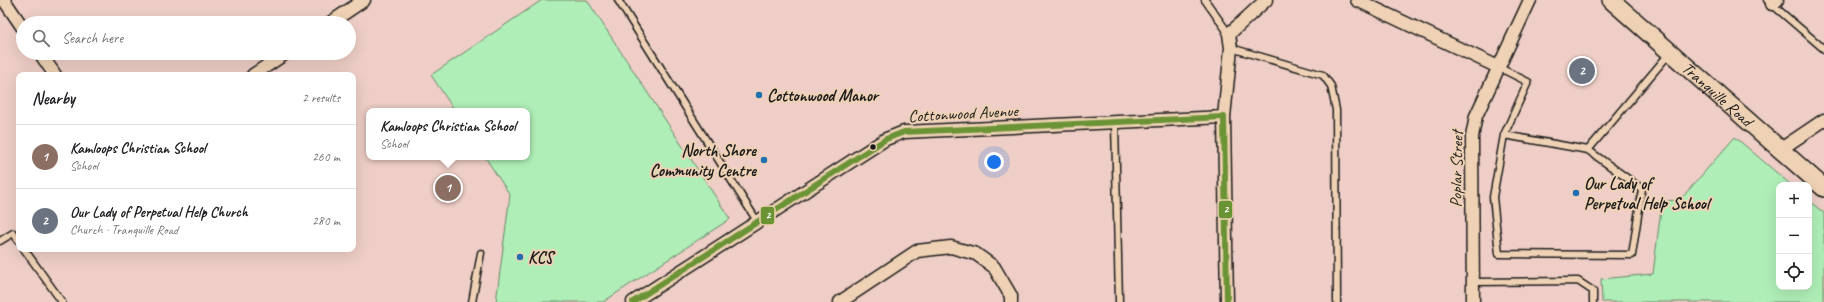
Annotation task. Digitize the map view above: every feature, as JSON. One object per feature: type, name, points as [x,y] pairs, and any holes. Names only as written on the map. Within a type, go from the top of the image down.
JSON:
[{"type":"main road","name":"Tranquille Road","points":[[1611,0],[1824,188]]},
{"type":"street","points":[[4,0],[16,18]]},
{"type":"street","points":[[340,16],[364,0]]},
{"type":"street","points":[[1227,302],[1224,117],[1230,48],[1229,34],[1266,0]]},
{"type":"street","points":[[1357,0],[1498,67]]},
{"type":"street","name":"Poplar Street","points":[[1473,302],[1472,137],[1476,116],[1530,0]]},
{"type":"street","points":[[45,60],[53,72]]},
{"type":"street","points":[[258,72],[276,60]]},
{"type":"street","name":"Cottonwood Avenue","points":[[633,302],[886,139],[904,132],[1224,117]]},
{"type":"street","points":[[1781,149],[1824,120]]},
{"type":"street","points":[[840,302],[917,251],[951,247],[976,254],[994,267],[1011,296],[1011,302]]},
{"type":"lane","points":[[618,0],[757,221]]},
{"type":"lane","points":[[1205,0],[1229,34]]},
{"type":"lane","points":[[1772,1],[1824,49]]},
{"type":"lane","points":[[1230,48],[1323,75],[1331,86],[1336,110],[1337,302]]},
{"type":"lane","points":[[1588,150],[1670,52]]},
{"type":"lane","points":[[1498,67],[1528,82],[1504,135],[1493,197],[1499,254],[1632,255],[1642,189],[1588,150],[1504,135]]},
{"type":"lane","points":[[1115,122],[1119,302]]},
{"type":"lane","points":[[0,241],[13,233],[16,237]]},
{"type":"lane","points":[[26,252],[62,302]]},
{"type":"lane","points":[[472,302],[481,253]]},
{"type":"lane","points":[[1473,282],[1578,281],[1593,291],[1593,302]]},
{"type":"green space","points":[[542,0],[587,0],[730,219],[603,302],[496,302],[510,195],[487,160],[530,160],[530,108],[453,108],[431,75]]},
{"type":"green space","points":[[1735,137],[1788,182],[1776,182],[1776,290],[1812,290],[1812,203],[1824,213],[1824,302],[1602,302],[1601,279],[1653,274],[1662,201],[1680,200]]},
{"type":"transit line","name":"2","points":[[1224,117],[1227,302]]},
{"type":"transit line","name":"2","points":[[633,302],[886,139],[904,132],[1224,117]]},
{"type":"place","name":"Our Lady of Perpetual Help Church","points":[[1582,71]]},
{"type":"place","name":"Cottonwood Manor","points":[[759,95]]},
{"type":"place","name":"North Shore Community Centre","points":[[764,160]]},
{"type":"place","name":"Kamloops Christian School","points":[[448,188]]},
{"type":"place","name":"Our Lady of Perpetual Help School","points":[[1576,193]]},
{"type":"place","name":"KCS","points":[[520,257]]}]
